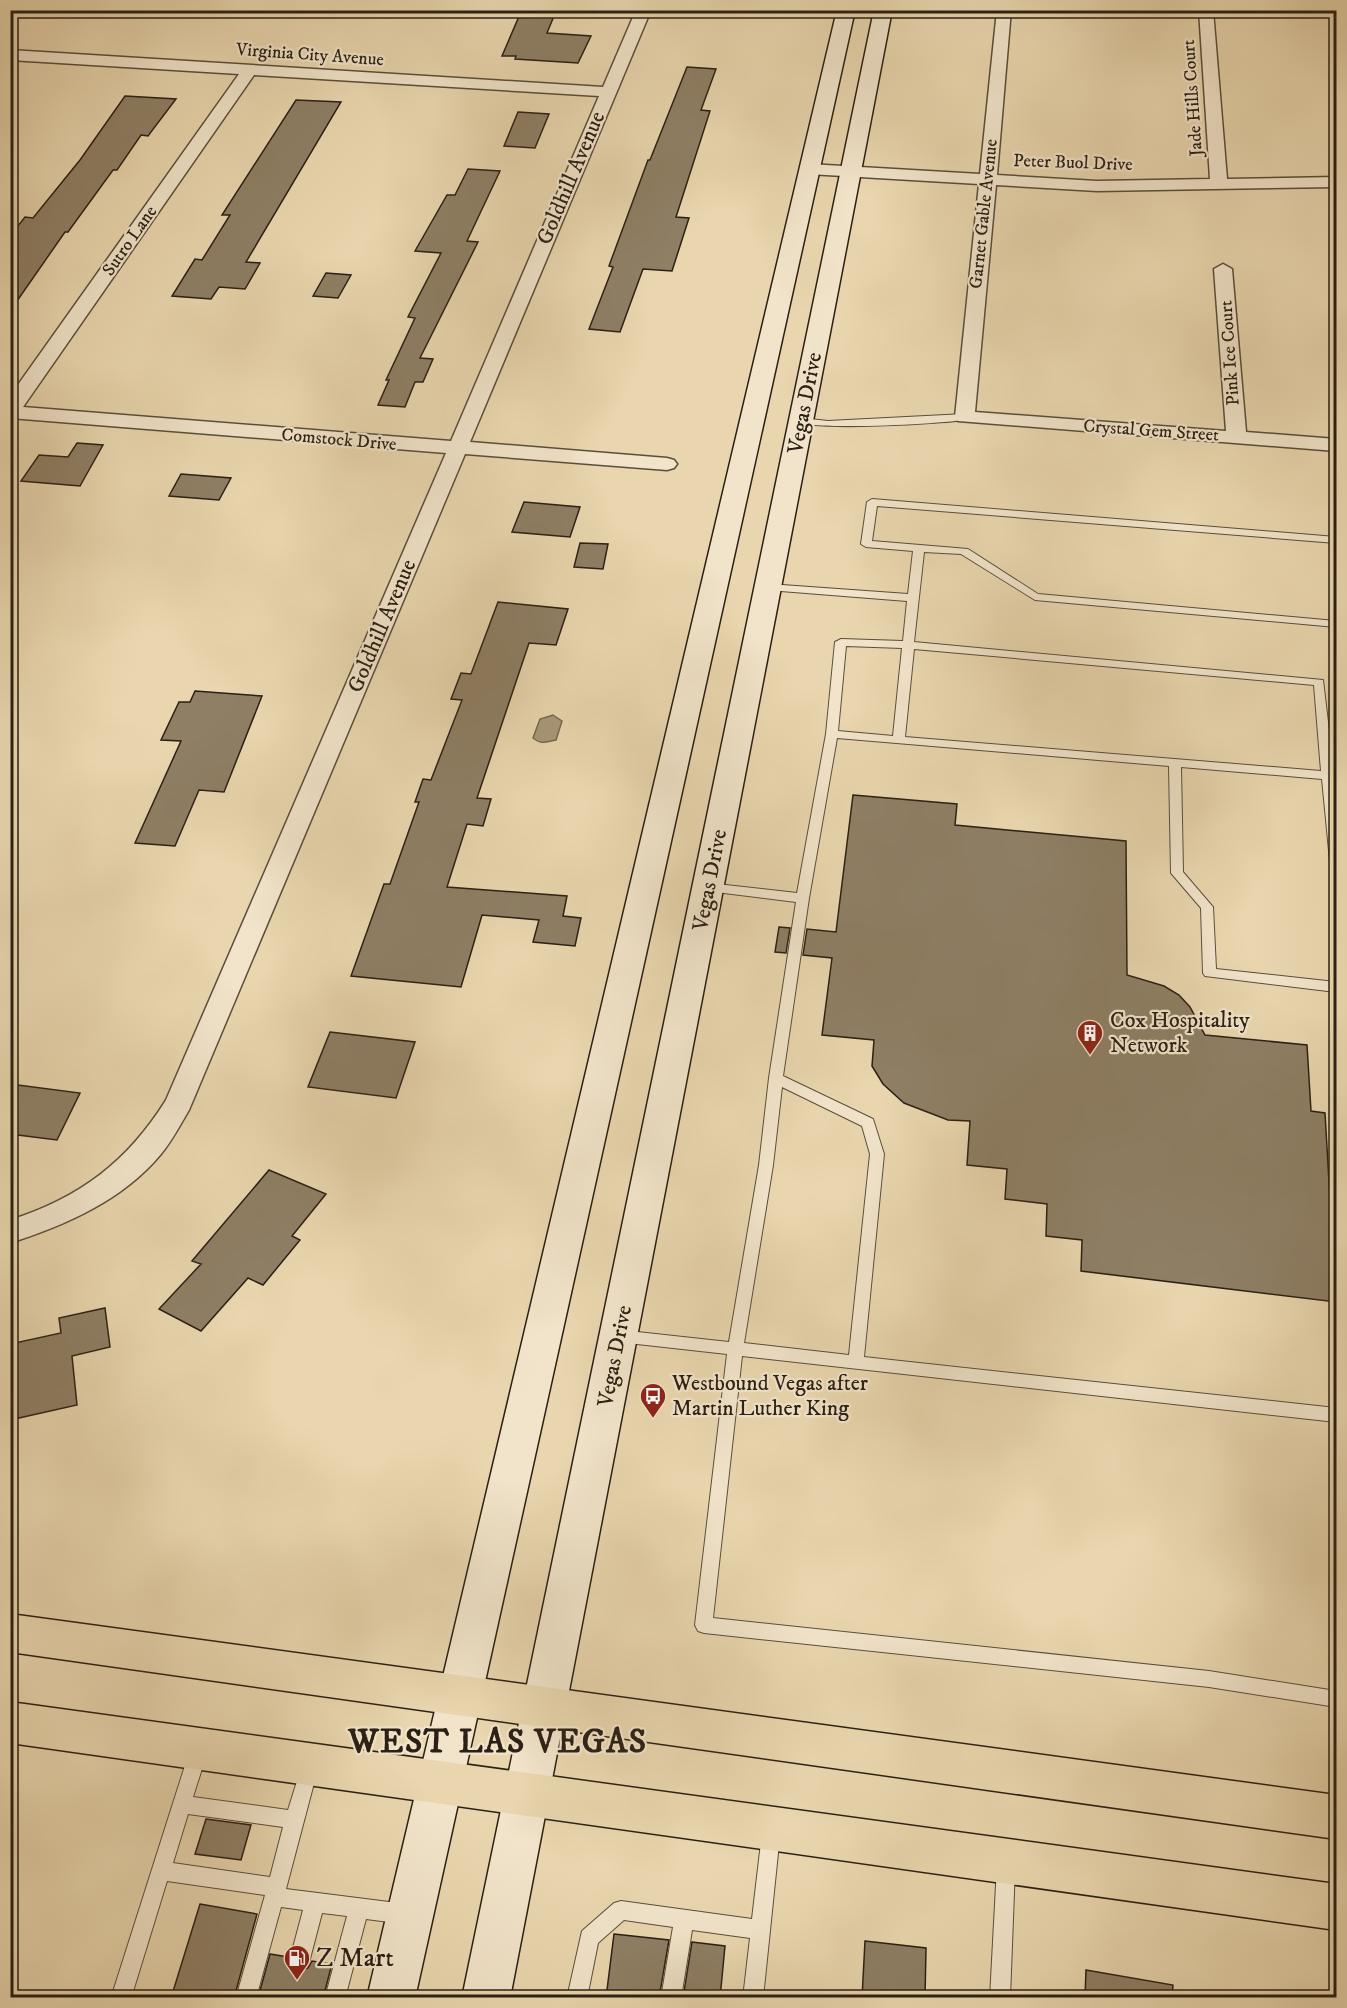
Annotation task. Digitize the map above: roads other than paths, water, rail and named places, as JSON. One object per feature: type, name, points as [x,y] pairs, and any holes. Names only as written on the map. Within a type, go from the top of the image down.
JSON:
[{"type":"main road","name":"Vegas Drive","points":[[486,1998],[538,1749],[708,887],[742,585],[809,169],[846,10]]},
{"type":"main road","name":"Vegas Drive","points":[[391,1998],[462,1695],[742,585],[801,421],[883,10]]},
{"type":"main road","points":[[10,1633],[1336,1816]]},
{"type":"main road","points":[[10,1722],[1336,1907]]},
{"type":"street","name":"Goldhill Avenue","points":[[10,1232],[32,1226],[73,1206],[108,1184],[150,1146],[179,1103],[607,92],[644,10]]},
{"type":"street","name":"Garnet Gable Avenue","points":[[964,417],[1004,10]]},
{"type":"street","name":"Jade Hills Court","points":[[1206,10],[1219,183]]},
{"type":"street","name":"Virginia City Avenue","points":[[10,55],[607,92]]},
{"type":"street","name":"Sutro Lane","points":[[10,412],[249,70]]},
{"type":"street","name":"Peter Buol Drive","points":[[809,169],[1096,186],[1336,182]]},
{"type":"street","name":"Pink Ice Court","points":[[1223,269],[1236,437]]},
{"type":"street","name":"Comstock Drive","points":[[10,412],[457,450],[667,464]]},
{"type":"street","name":"Crystal Gem Street","points":[[964,417],[1336,445]]},
{"type":"lane","points":[[801,421],[828,424],[964,417]]},
{"type":"lane","points":[[1336,540],[872,502],[866,544],[964,551],[1035,597],[1336,624]]},
{"type":"lane","points":[[899,740],[919,548]]},
{"type":"lane","points":[[742,585],[913,598]]},
{"type":"lane","points":[[1336,861],[1333,776],[1319,682],[908,645],[841,642],[832,734],[803,898],[776,1078],[766,1165],[735,1350],[704,1625],[1209,1679],[1336,1699]]},
{"type":"lane","points":[[832,734],[1333,776]]},
{"type":"lane","points":[[1175,763],[1177,873],[1208,907],[1210,973],[1336,987]]},
{"type":"lane","points":[[708,887],[803,898]]},
{"type":"lane","points":[[776,1078],[868,1123],[878,1154],[856,1363]]},
{"type":"lane","points":[[619,1336],[1336,1414]]},
{"type":"lane","points":[[121,1998],[199,1748]]},
{"type":"lane","points":[[246,1998],[311,1763]]},
{"type":"lane","points":[[182,1804],[294,1820]]},
{"type":"lane","points":[[753,1998],[772,1828]]},
{"type":"lane","points":[[1000,1998],[1006,1861]]},
{"type":"lane","points":[[161,1870],[275,1892],[315,1903],[411,1915]]},
{"type":"lane","points":[[300,1959],[315,1903]]},
{"type":"lane","points":[[335,1998],[358,1908]]},
{"type":"lane","points":[[577,1998],[589,1938],[621,1910],[760,1930]]},
{"type":"lane","points":[[671,1998],[684,1919]]},
{"type":"place","name":"Cox Hospitality Network","points":[[1090,1056]]},
{"type":"place","name":"Westbound Vegas after Martin Luther King","points":[[653,1419]]},
{"type":"place","name":"Z Mart","points":[[297,1981]]},
{"type":"district","name":"WEST LAS VEGAS","points":[[498,1742]]}]
